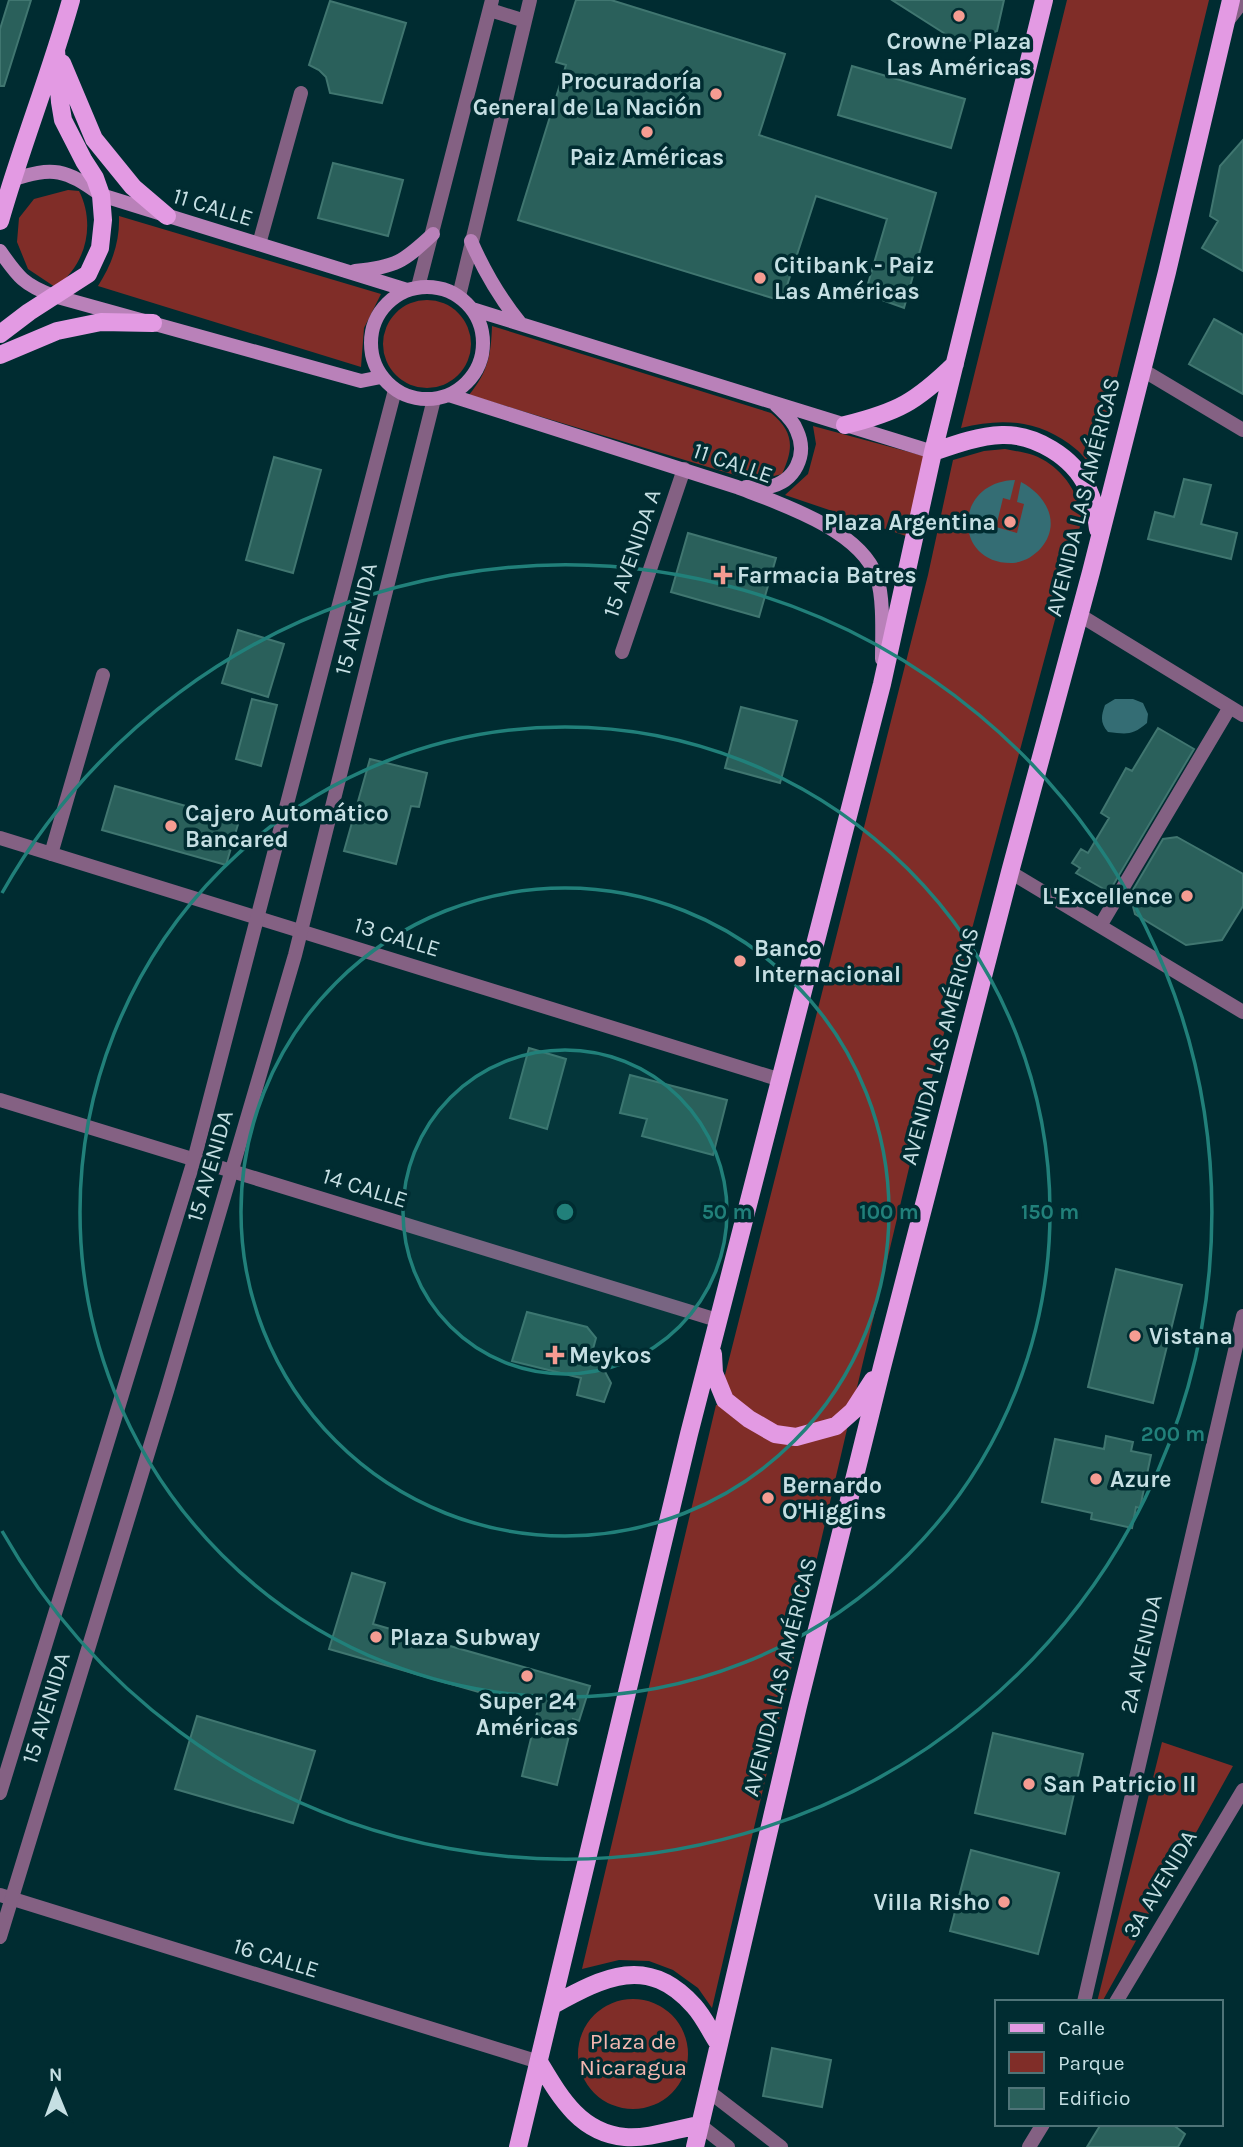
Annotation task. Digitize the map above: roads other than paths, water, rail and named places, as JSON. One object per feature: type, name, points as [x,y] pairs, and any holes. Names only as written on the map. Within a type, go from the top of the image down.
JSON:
[{"type":"main road","points":[[0,221],[71,0]]},
{"type":"main road","points":[[518,2147],[712,1340],[882,684],[933,452],[1044,0]]},
{"type":"main road","name":"AVENIDA LAS AMÉRICAS","points":[[695,2147],[882,1367],[1099,540],[1167,272],[1231,0]]},
{"type":"main road","points":[[0,334],[88,274],[100,248],[103,220],[101,195],[95,177],[63,120],[56,50]]},
{"type":"main road","points":[[56,50],[94,139],[133,187],[167,216]]},
{"type":"main road","name":"11 CALLE","points":[[11,180],[47,170],[61,172],[76,177],[101,195],[412,289]]},
{"type":"main road","points":[[349,272],[379,269],[407,259],[433,234]]},
{"type":"main road","points":[[471,241],[486,275],[521,324]]},
{"type":"main road","points":[[0,251],[23,281],[32,288],[55,296],[361,381],[381,377]]},
{"type":"main road","points":[[439,288],[458,296],[472,309],[484,340],[482,357],[475,373],[464,386],[449,395],[434,399],[414,398],[395,390],[381,377],[372,358],[370,337],[376,317],[389,301],[412,289],[439,288]]},
{"type":"main road","points":[[472,309],[933,452],[981,437],[1006,435],[1039,442],[1068,461],[1086,484],[1095,506],[1099,540]]},
{"type":"main road","points":[[0,355],[57,331],[101,322],[153,323]]},
{"type":"main road","points":[[845,425],[880,417],[906,405],[928,390],[955,364]]},
{"type":"main road","name":"11 CALLE","points":[[449,395],[737,487],[824,524],[858,547],[877,578],[882,621],[882,684]]},
{"type":"main road","points":[[737,487],[768,487],[783,482],[796,470],[802,452],[798,432],[790,419],[773,402]]},
{"type":"main road","points":[[712,1340],[714,1373],[725,1400],[749,1419],[775,1434],[796,1437],[836,1426],[853,1411],[882,1367]]},
{"type":"main road","points":[[553,2005],[592,1983],[617,1975],[643,1975],[664,1982],[682,1993],[697,2008],[718,2043]]},
{"type":"main road","points":[[539,2062],[560,2098],[577,2118],[600,2132],[626,2137],[700,2125]]},
{"type":"street","points":[[458,296],[530,0]]},
{"type":"street","points":[[1226,24],[1243,1]]},
{"type":"street","points":[[412,289],[433,234],[491,5],[525,21]]},
{"type":"street","points":[[259,244],[301,93]]},
{"type":"street","points":[[1141,369],[1243,429]]},
{"type":"street","name":"15 AVENIDA","points":[[0,1793],[194,1160],[395,390]]},
{"type":"street","name":"15 AVENIDA","points":[[0,1937],[6,1897],[171,1378],[233,1171],[300,931],[434,399]]},
{"type":"street","name":"15 AVENIDA A","points":[[622,652],[684,470]]},
{"type":"street","points":[[1078,614],[1237,711],[1100,926]]},
{"type":"street","points":[[51,854],[103,676]]},
{"type":"street","name":"13 CALLE","points":[[0,838],[780,1080]]},
{"type":"street","points":[[1010,872],[1243,1012]]},
{"type":"street","name":"14 CALLE","points":[[0,1100],[717,1320]]},
{"type":"street","name":"2A AVENIDA","points":[[1084,2000],[1243,1316]]},
{"type":"street","name":"3A AVENIDA","points":[[1117,2000],[1243,1790]]},
{"type":"street","name":"16 CALLE","points":[[6,1897],[539,2062]]},
{"type":"street","points":[[708,2090],[781,2147]]},
{"type":"street","points":[[700,2125],[728,2147]]},
{"type":"street","points":[[1029,2147],[1042,2126]]},
{"type":"water","points":[[1015,480],[1010,500],[1003,498],[996,527],[1017,533],[1024,504],[1017,502],[1021,482],[1044,502],[1048,510],[1050,529],[1047,539],[1035,554],[1013,563],[993,560],[979,551],[971,538],[968,523],[971,508],[980,494],[994,484]]},
{"type":"water","points":[[1115,699],[1133,699],[1143,703],[1148,714],[1147,723],[1129,733],[1108,732],[1102,722],[1103,713],[1105,705]]},
{"type":"place","name":"Crowne Plaza Las Américas","points":[[959,16]]},
{"type":"place","name":"Procuradoría General de La Nación","points":[[716,94]]},
{"type":"place","name":"Paiz Américas","points":[[647,132]]},
{"type":"place","name":"Citibank - Paiz Las Américas","points":[[760,278]]},
{"type":"place","name":"Plaza Argentina","points":[[1010,522]]},
{"type":"place","name":"Farmacia Batres","points":[[723,575]]},
{"type":"place","name":"Cajero Automático Bancared","points":[[171,826]]},
{"type":"place","name":"L'Excellence","points":[[1187,896]]},
{"type":"place","name":"Banco Internacional","points":[[740,961]]},
{"type":"place","name":"Vistana","points":[[1135,1336]]},
{"type":"place","name":"Meykos","points":[[555,1355]]},
{"type":"place","name":"Azure","points":[[1096,1479]]},
{"type":"place","name":"Bernardo O'Higgins","points":[[768,1498]]},
{"type":"place","name":"Plaza Subway","points":[[376,1637]]},
{"type":"place","name":"Super 24 Américas","points":[[527,1676]]},
{"type":"place","name":"San Patricio II","points":[[1029,1784]]},
{"type":"place","name":"Villa Risho","points":[[1004,1902]]},
{"type":"park label","name":"Plaza de Nicaragua","points":[[633,2054]]}]
